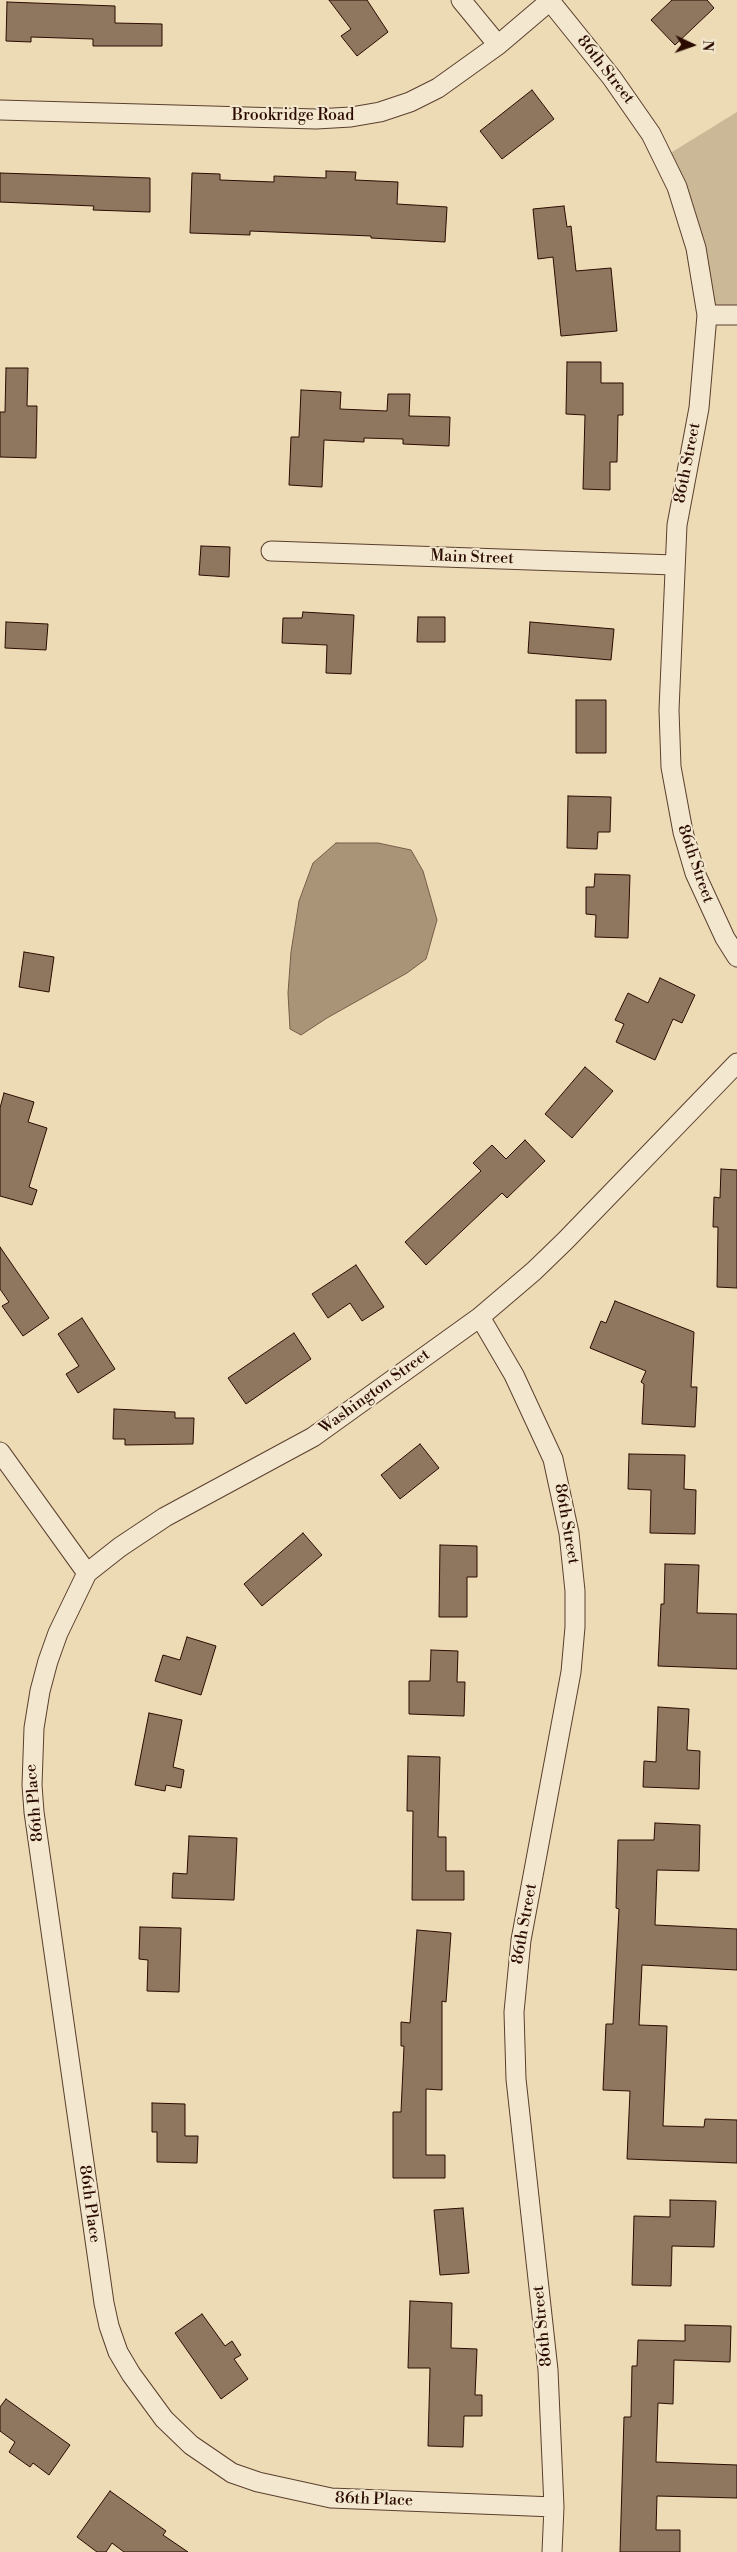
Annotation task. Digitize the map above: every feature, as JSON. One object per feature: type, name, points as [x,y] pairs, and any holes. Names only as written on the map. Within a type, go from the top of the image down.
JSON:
[{"type":"street","points":[[461,0],[498,45]]},
{"type":"street","name":"Brookridge Road","points":[[0,110],[316,119],[351,118],[380,112],[410,102],[438,88],[498,45],[551,1]]},
{"type":"street","name":"86th Street","points":[[551,1],[636,110],[664,157],[688,216],[696,248],[708,315],[703,378],[683,487],[674,565],[669,710],[671,767],[678,809],[695,873],[721,930],[737,957]]},
{"type":"street","points":[[708,315],[737,315]]},
{"type":"street","name":"Main Street","points":[[271,551],[674,565]]},
{"type":"street","name":"Washington Street","points":[[88,1574],[120,1547],[165,1517],[313,1437],[480,1317],[534,1272],[737,1063]]},
{"type":"street","name":"86th Street","points":[[480,1317],[518,1384],[553,1459],[569,1533],[575,1591],[575,1627],[571,1672],[521,1940],[514,2012],[516,2078],[548,2370],[554,2507],[552,2552]]},
{"type":"street","points":[[0,1452],[88,1574]]},
{"type":"street","name":"86th Place","points":[[88,1574],[58,1633],[40,1691],[34,1728],[32,1785],[104,2303],[118,2352],[146,2395],[164,2418],[191,2444],[232,2473],[258,2482],[331,2498],[554,2507]]},
{"type":"shaded area","points":[[737,112],[737,315],[707,315],[664,157]]},
{"type":"shaded area","points":[[336,843],[378,843],[411,850],[423,871],[437,920],[426,959],[407,973],[327,1018],[301,1035],[290,1029],[288,993],[291,952],[299,901],[313,863]]},
{"type":"building","points":[[329,0],[367,0],[388,32],[357,56],[341,36],[351,29]]},
{"type":"building","points":[[672,0],[707,0],[714,8],[675,45],[651,20]]},
{"type":"building","points":[[7,2],[115,6],[115,23],[162,24],[162,46],[93,46],[93,39],[31,37],[31,42],[6,41]]},
{"type":"building","points":[[532,90],[554,119],[502,159],[480,131]]},
{"type":"building","points":[[326,171],[356,172],[355,180],[398,182],[397,204],[447,207],[445,242],[371,238],[371,236],[250,231],[250,235],[190,233],[192,173],[220,174],[220,180],[274,182],[274,176],[326,178]]},
{"type":"building","points":[[0,173],[150,178],[150,212],[93,210],[94,206],[0,202]]},
{"type":"building","points":[[564,206],[567,227],[571,226],[576,271],[611,268],[617,331],[561,336],[553,257],[538,259],[533,209]]},
{"type":"building","points":[[567,362],[601,362],[601,383],[623,383],[623,415],[618,415],[617,462],[610,462],[610,490],[583,489],[585,415],[566,414]]},
{"type":"building","points":[[6,368],[28,368],[27,406],[37,406],[36,458],[0,457],[0,412],[5,412]]},
{"type":"building","points":[[301,390],[341,392],[340,409],[387,411],[388,394],[410,394],[409,416],[450,417],[449,446],[403,444],[403,439],[364,438],[364,442],[324,440],[322,487],[289,485],[291,437],[299,437]]},
{"type":"building","points":[[201,546],[230,547],[229,577],[199,575]]},
{"type":"building","points":[[303,612],[354,615],[351,674],[326,673],[327,645],[282,643],[283,618],[302,618]]},
{"type":"building","points":[[418,617],[445,617],[445,642],[417,642]]},
{"type":"building","points":[[6,622],[48,624],[46,650],[5,648]]},
{"type":"building","points":[[530,622],[614,629],[611,660],[528,653]]},
{"type":"building","points":[[576,700],[606,700],[606,753],[576,753]]},
{"type":"building","points":[[568,796],[611,797],[610,832],[598,832],[597,849],[567,848]]},
{"type":"building","points":[[595,874],[630,875],[628,938],[595,937],[596,915],[586,914],[586,887],[594,887]]},
{"type":"building","points":[[24,952],[54,957],[49,992],[19,987]]},
{"type":"building","points":[[660,978],[695,995],[682,1023],[673,1019],[655,1060],[616,1042],[624,1024],[615,1020],[628,993],[648,1003]]},
{"type":"building","points":[[585,1067],[613,1091],[572,1138],[545,1114]]},
{"type":"building","points":[[4,1093],[34,1102],[28,1122],[47,1128],[29,1187],[37,1190],[32,1205],[0,1196],[0,1108]]},
{"type":"building","points":[[525,1140],[545,1161],[507,1198],[502,1193],[426,1265],[405,1242],[481,1171],[473,1163],[492,1145],[506,1159]]},
{"type":"building","points":[[721,1169],[737,1170],[737,1288],[717,1287],[718,1227],[713,1227],[714,1197],[720,1198]]},
{"type":"building","points":[[0,1247],[49,1318],[23,1336],[2,1306],[9,1302],[0,1289]]},
{"type":"building","points":[[356,1265],[384,1307],[362,1321],[350,1303],[328,1318],[312,1294]]},
{"type":"building","points":[[615,1301],[694,1332],[691,1387],[697,1387],[695,1427],[642,1424],[644,1384],[641,1382],[646,1371],[590,1348],[601,1321],[606,1323]]},
{"type":"building","points":[[82,1318],[115,1369],[78,1393],[66,1374],[79,1366],[58,1334]]},
{"type":"building","points":[[294,1333],[311,1359],[246,1404],[228,1378]]},
{"type":"building","points":[[114,1409],[175,1412],[175,1418],[194,1418],[193,1444],[125,1445],[125,1439],[113,1439]]},
{"type":"building","points":[[420,1444],[439,1468],[400,1499],[381,1475]]},
{"type":"building","points":[[629,1454],[685,1455],[684,1489],[696,1490],[695,1534],[650,1533],[651,1490],[628,1489]]},
{"type":"building","points":[[303,1533],[322,1555],[262,1606],[244,1584]]},
{"type":"building","points":[[440,1545],[477,1546],[477,1577],[467,1577],[467,1617],[439,1617]]},
{"type":"building","points":[[665,1564],[699,1565],[697,1613],[737,1614],[737,1669],[658,1666],[661,1604],[664,1604]]},
{"type":"building","points":[[187,1637],[216,1646],[201,1695],[155,1681],[163,1655],[180,1660]]},
{"type":"building","points":[[431,1650],[458,1651],[457,1682],[465,1682],[464,1716],[409,1714],[409,1681],[430,1681]]},
{"type":"building","points":[[658,1707],[689,1709],[687,1750],[700,1751],[699,1789],[643,1787],[644,1761],[656,1762]]},
{"type":"building","points":[[149,1713],[182,1720],[173,1767],[184,1770],[181,1788],[166,1785],[165,1791],[135,1785]]},
{"type":"building","points":[[408,1756],[440,1757],[438,1837],[446,1837],[446,1871],[464,1871],[464,1900],[412,1900],[413,1811],[407,1811]]},
{"type":"building","points":[[655,1823],[700,1825],[699,1871],[657,1870],[655,1925],[737,1929],[737,1970],[642,1965],[639,2025],[667,2026],[663,2126],[704,2127],[705,2119],[737,2120],[737,2163],[627,2159],[630,2091],[603,2090],[606,2024],[613,2024],[619,1909],[616,1908],[618,1840],[654,1840]]},
{"type":"building","points":[[189,1836],[237,1838],[234,1900],[172,1898],[173,1873],[187,1874]]},
{"type":"building","points":[[140,1927],[181,1928],[179,1992],[147,1991],[148,1960],[139,1959]]},
{"type":"building","points":[[417,1930],[451,1933],[446,2002],[442,2001],[442,2090],[426,2089],[426,2155],[445,2155],[445,2178],[393,2178],[393,2112],[401,2112],[404,2046],[401,2046],[401,2022],[410,2023]]},
{"type":"building","points":[[152,2103],[185,2104],[185,2136],[198,2136],[197,2163],[157,2162],[157,2132],[152,2132]]},
{"type":"building","points":[[670,2200],[716,2201],[714,2247],[672,2246],[671,2286],[632,2285],[634,2216],[670,2217]]},
{"type":"building","points":[[463,2208],[469,2273],[440,2275],[434,2210]]},
{"type":"building","points":[[410,2301],[452,2303],[451,2348],[477,2349],[475,2395],[482,2395],[482,2416],[464,2416],[463,2447],[428,2446],[430,2368],[408,2368]]},
{"type":"building","points":[[202,2314],[225,2346],[232,2341],[241,2355],[234,2359],[248,2379],[221,2399],[175,2333]]},
{"type":"building","points":[[685,2325],[731,2326],[730,2362],[674,2360],[673,2404],[658,2403],[656,2462],[737,2465],[737,2498],[657,2496],[656,2530],[680,2530],[680,2552],[620,2552],[624,2417],[631,2417],[632,2366],[637,2366],[638,2340],[685,2341]]},
{"type":"building","points":[[6,2399],[70,2445],[49,2475],[33,2463],[30,2467],[9,2452],[15,2442],[0,2431],[0,2407]]},
{"type":"building","points":[[110,2491],[166,2531],[163,2535],[188,2552],[124,2552],[112,2543],[106,2552],[97,2552],[77,2537]]}]
